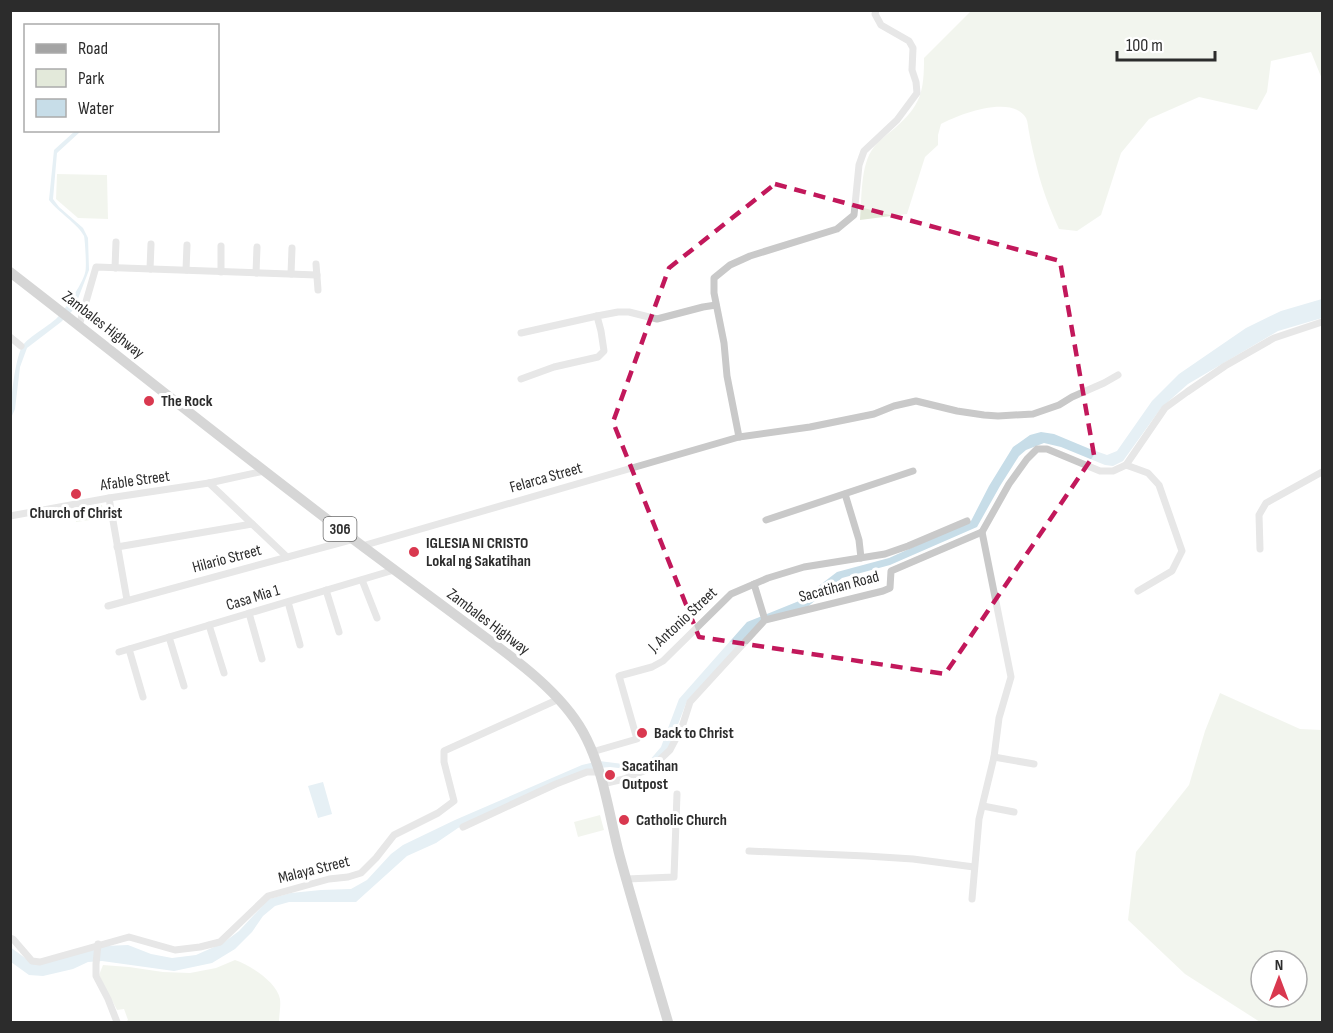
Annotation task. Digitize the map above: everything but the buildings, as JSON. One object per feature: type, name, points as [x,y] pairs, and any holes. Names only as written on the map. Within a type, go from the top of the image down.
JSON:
[{"type":"main road","name":"Zambales Highway","points":[[10,272],[264,471],[493,643],[559,699],[583,731],[593,754],[668,1023]]},
{"type":"street","points":[[739,436],[727,376],[724,343],[714,293],[714,278],[730,265],[750,256],[837,229],[854,215],[859,165],[864,151],[897,120],[917,93],[912,70],[913,48],[909,41],[881,26],[875,14],[876,10]]},
{"type":"street","points":[[115,268],[116,242]]},
{"type":"street","points":[[150,269],[151,244]]},
{"type":"street","points":[[186,270],[187,245]]},
{"type":"street","points":[[221,272],[222,246]]},
{"type":"street","points":[[256,247],[256,273]]},
{"type":"street","points":[[291,274],[292,249]]},
{"type":"street","points":[[316,264],[318,290]]},
{"type":"street","points":[[79,326],[96,267],[317,275]]},
{"type":"street","points":[[522,333],[618,312],[629,312],[657,320],[716,305]]},
{"type":"street","points":[[601,331],[612,313]]},
{"type":"street","points":[[522,379],[598,357],[604,351],[597,316]]},
{"type":"street","points":[[972,899],[979,819],[994,757],[999,718],[1011,677],[982,532],[1009,484],[1037,449],[1047,449],[1062,454],[1100,471],[1113,471],[1126,465],[1165,408],[1187,392],[1225,366],[1274,338],[1323,322]]},
{"type":"street","points":[[10,337],[21,346]]},
{"type":"street","name":"Felarca Street","points":[[358,543],[739,436],[810,427],[874,414],[916,401],[984,415],[1033,414],[1059,405],[1118,375]]},
{"type":"street","points":[[1126,465],[1148,473],[1159,485],[1182,551],[1172,572],[1138,591]]},
{"type":"street","name":"Afable Street","points":[[10,516],[208,483],[264,471]]},
{"type":"street","points":[[766,520],[913,471]]},
{"type":"street","points":[[1260,549],[1259,515],[1266,503],[1323,472]]},
{"type":"street","points":[[208,483],[287,557]]},
{"type":"street","points":[[844,494],[859,540],[861,558]]},
{"type":"street","points":[[109,498],[127,600]]},
{"type":"street","name":"J. Antonio Street","points":[[593,754],[637,739],[619,676],[652,667],[663,661],[730,594],[804,567],[885,554],[967,521]]},
{"type":"street","points":[[117,547],[252,524]]},
{"type":"street","name":"Sacatihan Road","points":[[765,620],[890,588],[891,571],[982,532]]},
{"type":"street","name":"Hilario Street","points":[[108,606],[287,557],[358,543]]},
{"type":"street","name":"Casa Mia 1","points":[[118,652],[394,570]]},
{"type":"street","points":[[362,580],[377,618]]},
{"type":"street","points":[[602,784],[624,779],[651,768],[670,750],[682,727],[690,702],[765,620],[754,584]]},
{"type":"street","points":[[326,590],[339,632]]},
{"type":"street","points":[[288,602],[300,645]]},
{"type":"street","points":[[249,613],[262,659]]},
{"type":"street","points":[[210,625],[224,673]]},
{"type":"street","points":[[169,637],[184,686]]},
{"type":"street","points":[[129,649],[143,697]]},
{"type":"street","name":"Malaya Street","points":[[10,938],[32,961],[40,962],[129,937],[175,950],[220,942],[268,896],[329,879],[361,873],[394,835],[438,813],[454,801],[444,762],[444,751],[559,699]]},
{"type":"street","points":[[994,757],[1034,764]]},
{"type":"street","points":[[463,827],[556,784],[587,772],[598,771]]},
{"type":"street","points":[[627,879],[674,877],[677,794]]},
{"type":"street","points":[[983,806],[1014,812]]},
{"type":"street","points":[[749,852],[913,859],[974,867]]},
{"type":"street","points":[[98,945],[96,976],[117,1023]]},
{"type":"highlighted area","points":[[775,184],[1060,261],[1094,455],[945,674],[699,637],[613,422],[669,268]]},
{"type":"green space","points":[[971,11],[1322,11],[1322,79],[1311,52],[1271,61],[1267,92],[1257,110],[1199,97],[1149,119],[1121,153],[1101,215],[1077,231],[1059,229],[1041,184],[1026,118],[1019,111],[1009,107],[972,111],[941,124],[938,145],[925,157],[907,214],[860,220],[862,182],[869,154],[876,144],[904,120],[916,105],[922,89],[924,58]]},
{"type":"green space","points":[[57,174],[107,175],[108,219],[78,218],[56,199]]},
{"type":"green space","points":[[102,505],[104,518],[76,522],[74,509]]},
{"type":"green space","points":[[1220,693],[1300,729],[1322,730],[1322,1022],[1260,1022],[1185,974],[1128,920],[1136,852],[1189,785],[1205,731]]},
{"type":"green space","points":[[600,815],[604,830],[578,837],[574,822]]},
{"type":"green space","points":[[235,960],[255,970],[274,986],[280,999],[279,1022],[126,1022],[128,1020],[124,1009],[117,1010],[99,975],[103,965],[190,973],[216,968]]},
{"type":"water","points":[[74,132],[80,132],[57,153],[53,199],[83,228],[88,238],[89,270],[74,309],[27,348],[20,367],[15,409],[11,418],[15,369],[23,345],[59,316],[77,290],[85,273],[84,236],[78,227],[49,200],[54,150]]},
{"type":"water","points":[[1322,299],[1322,318],[1278,331],[1188,384],[1161,408],[1123,461],[1113,466],[1105,465],[1061,447],[1044,443],[1026,450],[1019,456],[977,527],[890,565],[842,578],[805,609],[759,625],[687,701],[668,750],[650,766],[636,770],[599,768],[458,828],[436,843],[407,856],[356,902],[289,902],[275,906],[263,916],[252,932],[235,949],[212,963],[174,971],[102,961],[88,962],[73,969],[43,976],[29,975],[11,962],[10,947],[32,963],[105,946],[128,945],[151,954],[172,958],[196,955],[223,943],[239,931],[269,899],[291,893],[351,889],[367,880],[391,854],[403,845],[582,765],[599,761],[639,766],[649,761],[661,747],[679,699],[747,622],[799,601],[837,572],[889,558],[971,521],[1013,447],[1030,435],[1041,432],[1054,434],[1107,455],[1117,451],[1152,401],[1179,374],[1246,328],[1281,311]]},
{"type":"water","points":[[323,782],[332,814],[318,818],[308,786]]},
{"type":"place","name":"The Rock","points":[[149,401]]},
{"type":"place","name":"Church of Christ","points":[[76,494]]},
{"type":"place","name":"IGLESIA NI CRISTO Lokal ng Sakatihan","points":[[414,552]]},
{"type":"place","name":"Back to Christ","points":[[642,733]]},
{"type":"place","name":"Sacatihan Outpost","points":[[610,775]]},
{"type":"place","name":"Catholic Church","points":[[624,820]]}]
